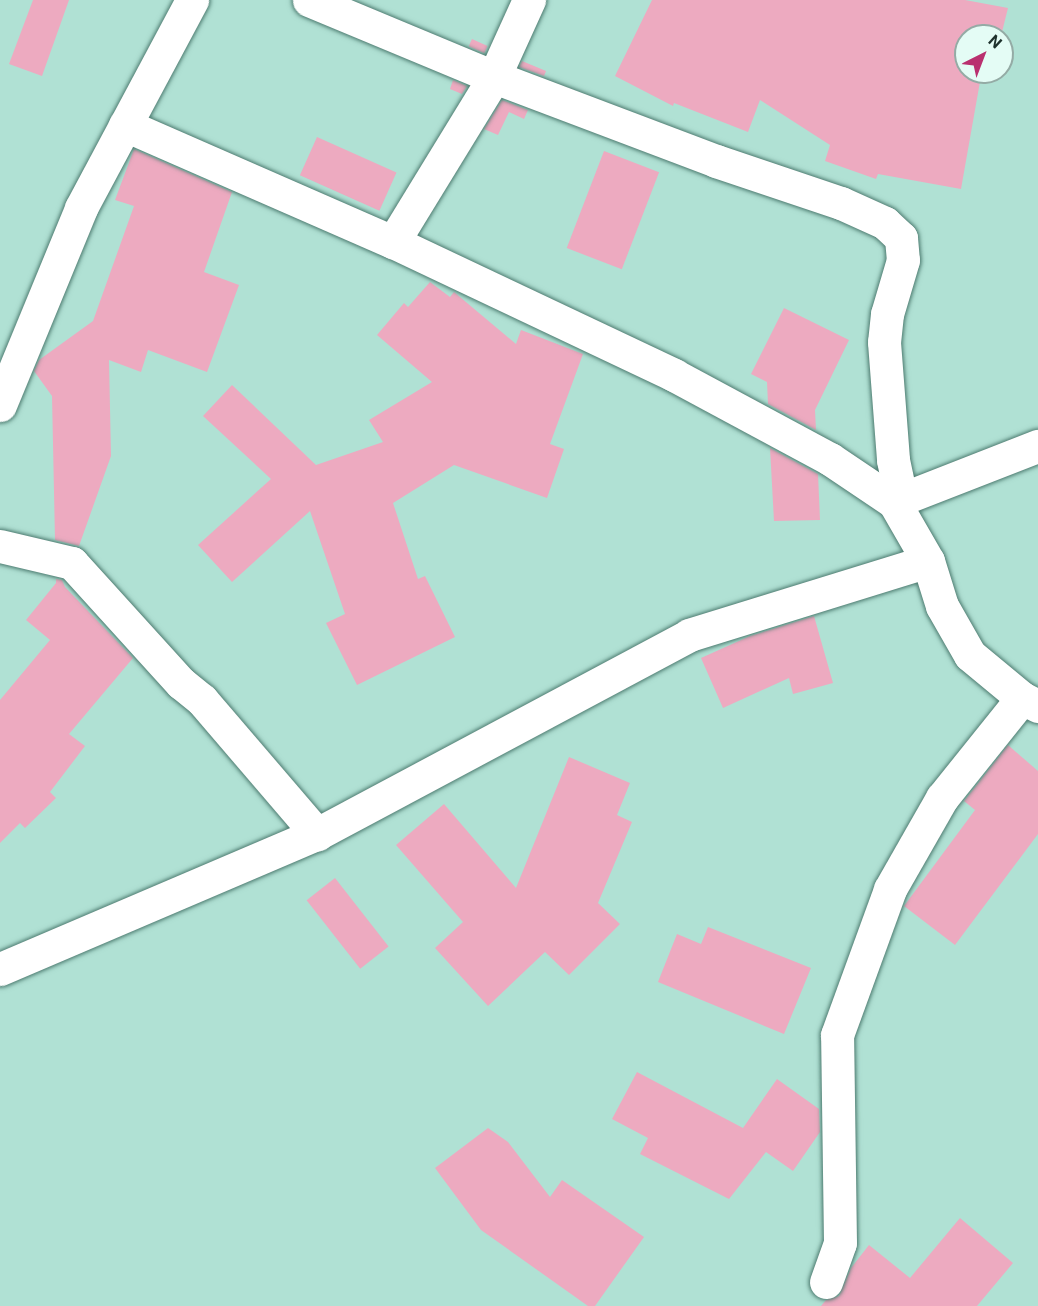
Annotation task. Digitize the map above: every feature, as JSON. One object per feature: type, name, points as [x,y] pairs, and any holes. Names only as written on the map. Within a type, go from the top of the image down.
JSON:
[{"type":"street","points":[[0,405],[81,208],[192,0]]},
{"type":"street","points":[[309,0],[494,77],[716,161],[841,203],[885,223],[901,238],[903,261],[889,306],[884,342],[897,500],[928,561],[942,606],[970,654],[1030,702],[942,798],[890,889],[837,1035],[840,1243],[826,1282]]},
{"type":"street","points":[[393,242],[494,77],[529,0]]},
{"type":"street","points":[[125,125],[393,242],[674,375],[830,459],[897,500]]},
{"type":"street","points":[[897,500],[1038,446]]},
{"type":"street","points":[[0,546],[72,563],[181,683],[202,700],[317,834]]},
{"type":"street","points":[[0,969],[317,834],[689,635],[928,561]]},
{"type":"building","points":[[33,0],[69,0],[42,76],[9,64]]},
{"type":"building","points":[[652,0],[965,0],[1008,8],[1004,24],[954,24],[954,84],[980,84],[961,189],[878,174],[876,179],[825,161],[830,145],[760,100],[748,132],[674,103],[673,106],[615,76]]},
{"type":"building","points":[[472,39],[488,46],[484,53],[469,46]]},
{"type":"building","points":[[522,61],[546,71],[544,76],[519,67]]},
{"type":"building","points":[[453,80],[467,86],[462,94],[450,89]]},
{"type":"building","points":[[502,100],[528,110],[524,119],[509,112],[498,135],[484,129]]},
{"type":"building","points":[[317,137],[396,172],[379,211],[300,175]]},
{"type":"building","points":[[134,149],[232,192],[204,272],[239,285],[207,372],[148,350],[141,372],[109,360],[111,456],[79,546],[55,540],[52,396],[34,371],[39,360],[93,321],[134,206],[115,200]]},
{"type":"building","points":[[604,151],[659,172],[622,269],[567,248]]},
{"type":"building","points":[[430,282],[450,297],[454,292],[516,344],[521,330],[583,354],[550,444],[564,449],[547,498],[454,465],[393,503],[418,579],[425,576],[455,637],[357,685],[326,623],[345,614],[310,511],[232,582],[198,545],[271,479],[203,416],[232,385],[316,465],[383,442],[369,420],[432,382],[377,335],[404,303],[408,307]]},
{"type":"building","points":[[784,308],[849,340],[815,410],[816,430],[768,404],[767,382],[751,374]]},
{"type":"building","points":[[770,448],[818,474],[820,520],[774,521]]},
{"type":"building","points":[[56,579],[62,580],[65,587],[133,658],[69,734],[85,746],[50,792],[56,798],[25,828],[20,823],[0,843],[0,700],[50,640],[26,620],[56,583]]},
{"type":"building","points":[[814,616],[833,683],[793,694],[789,678],[723,708],[701,658],[750,636]]},
{"type":"building","points":[[1008,745],[1038,771],[1038,834],[955,945],[904,906],[975,810],[964,801]]},
{"type":"building","points":[[569,757],[630,783],[617,815],[632,822],[598,903],[620,924],[569,975],[545,952],[488,1006],[435,948],[463,922],[396,845],[444,804],[516,888]]},
{"type":"building","points":[[335,878],[389,947],[360,969],[307,900]]},
{"type":"building","points":[[708,927],[811,968],[784,1034],[658,982],[677,934],[701,944]]},
{"type":"building","points":[[637,1072],[743,1128],[777,1079],[819,1109],[820,1132],[793,1171],[766,1152],[729,1199],[640,1154],[648,1138],[612,1119]]},
{"type":"building","points":[[488,1128],[508,1142],[550,1197],[562,1180],[644,1237],[595,1306],[588,1306],[481,1230],[435,1168]]},
{"type":"building","points":[[960,1218],[1013,1263],[977,1306],[821,1306],[826,1300],[839,1296],[851,1268],[869,1245],[910,1278]]}]
